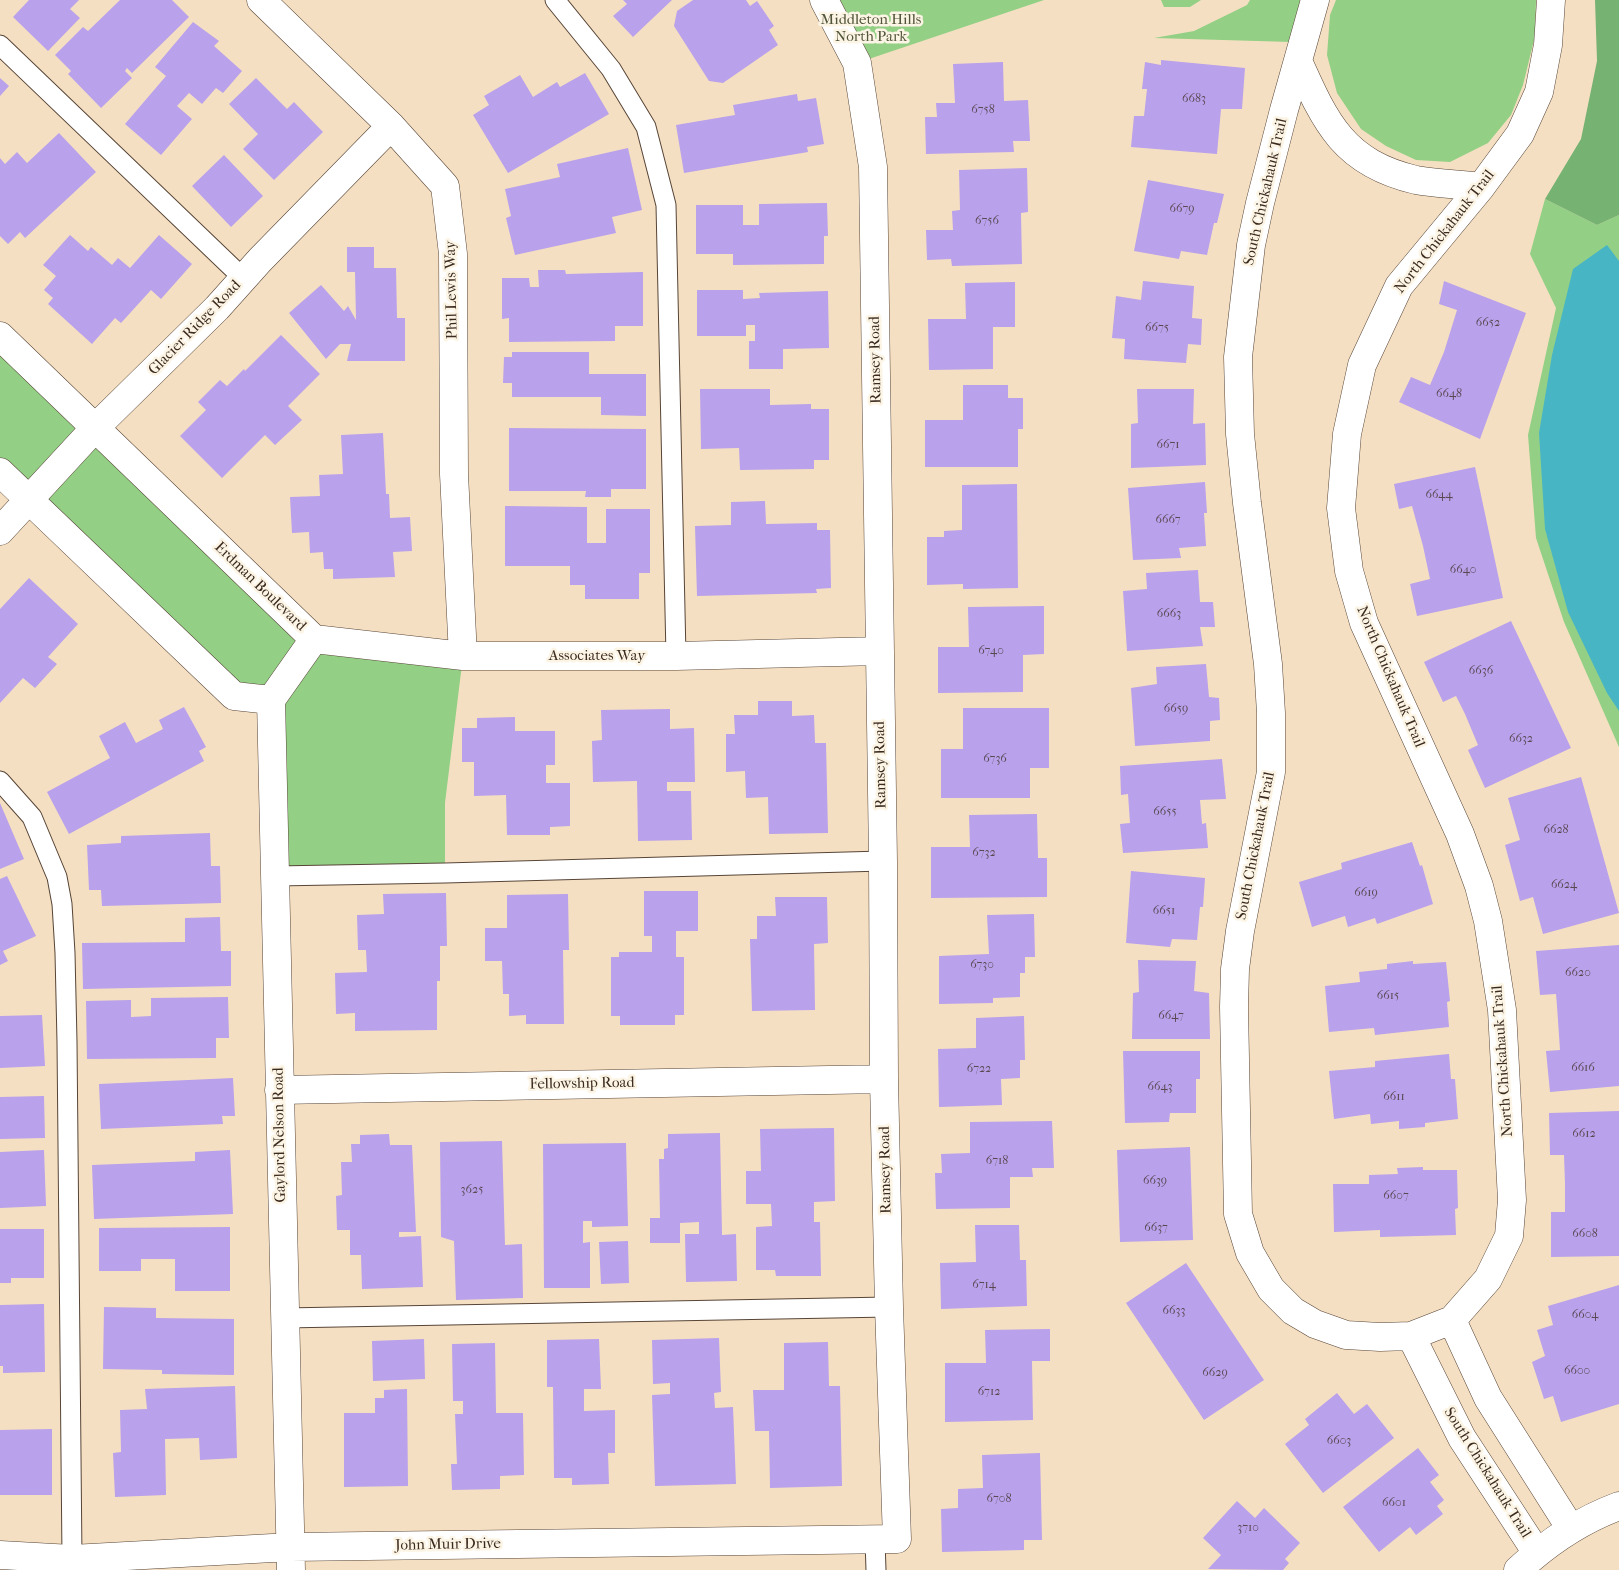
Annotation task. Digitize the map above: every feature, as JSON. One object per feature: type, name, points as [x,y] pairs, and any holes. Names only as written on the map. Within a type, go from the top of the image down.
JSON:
[{"type":"street","name":"Phil Lewis Way","points":[[261,0],[390,126],[445,186],[452,254],[454,474],[463,656]]},
{"type":"street","name":"Ramsey Road","points":[[824,0],[858,63],[873,167],[883,861],[884,1079],[889,1307],[886,1539]]},
{"type":"street","name":"South Chickahauk Trail","points":[[1315,0],[1268,172],[1251,245],[1238,357],[1240,434],[1268,664],[1271,713],[1271,772],[1240,931],[1235,969],[1238,1214],[1250,1253],[1271,1289],[1293,1311],[1315,1324],[1346,1335],[1411,1336],[1527,1561]]},
{"type":"street","name":"North Chickahauk Trail","points":[[1411,1336],[1452,1320],[1488,1279],[1509,1236],[1512,1200],[1502,1010],[1488,922],[1479,886],[1460,834],[1364,623],[1349,571],[1341,508],[1347,434],[1362,365],[1399,286],[1481,187],[1520,134],[1539,92],[1548,45],[1551,0]]},
{"type":"street","points":[[1298,61],[1319,107],[1344,143],[1374,166],[1417,180],[1481,187]]},
{"type":"street","name":"Glacier Ridge Road","points":[[0,531],[95,428],[217,308],[243,278],[390,126]]},
{"type":"street","name":"Erdman Boulevard","points":[[0,336],[314,638],[271,700]]},
{"type":"street","points":[[0,472],[234,696],[271,700]]},
{"type":"street","name":"Associates Way","points":[[314,638],[463,656],[676,656],[880,651]]},
{"type":"street","name":"Gaylord Nelson Road","points":[[271,700],[291,1558]]},
{"type":"street","name":"Fellowship Road","points":[[279,1090],[884,1079]]},
{"type":"street","points":[[1452,1320],[1488,1398],[1571,1529]]},
{"type":"street","points":[[1527,1561],[1571,1529],[1619,1506]]},
{"type":"street","name":"John Muir Drive","points":[[0,1555],[72,1559],[291,1558],[886,1539]]},
{"type":"lane","points":[[555,0],[610,69],[646,127],[666,205],[676,656]]},
{"type":"lane","points":[[0,45],[243,278]]},
{"type":"lane","points":[[0,781],[32,817],[57,877],[62,904],[66,965],[72,1559]]},
{"type":"lane","points":[[276,876],[428,874],[883,861]]},
{"type":"lane","points":[[284,1318],[889,1307]]},
{"type":"lane","points":[[876,1570],[886,1539]]},
{"type":"green space","name":"Middleton Hills North Park","points":[[824,0],[1044,0],[857,63]]},
{"type":"green space","points":[[1161,0],[1201,0],[1190,7],[1164,7]]},
{"type":"green space","points":[[1250,0],[1301,0],[1291,42],[1154,38],[1194,31],[1247,5]]},
{"type":"green space","points":[[1336,0],[1536,0],[1535,36],[1523,85],[1511,115],[1488,143],[1450,162],[1416,160],[1386,146],[1361,129],[1337,93],[1327,55],[1330,15]]},
{"type":"green space","points":[[1595,0],[1619,0],[1619,215],[1597,225],[1545,199],[1581,139],[1597,61]]},
{"type":"green space","points":[[1545,199],[1597,225],[1619,215],[1619,747],[1564,622],[1536,538],[1528,435],[1556,308],[1530,254]]},
{"type":"green space","points":[[0,336],[314,638],[463,656],[445,803],[445,873],[276,876],[271,700],[234,696],[0,472]]},
{"type":"water","points":[[1607,245],[1619,261],[1619,711],[1607,693],[1568,612],[1545,529],[1539,433],[1552,355],[1573,269]]},
{"type":"building","points":[[29,0],[79,0],[70,9],[80,18],[48,51],[13,17]]},
{"type":"building","points":[[120,0],[172,0],[189,17],[132,73],[127,68],[125,71],[132,78],[101,108],[68,74],[71,71],[55,55],[83,27],[88,31]]},
{"type":"building","points":[[623,0],[672,0],[633,37],[613,16],[627,4]]},
{"type":"building","points":[[693,0],[746,0],[750,6],[757,1],[774,26],[769,30],[778,45],[723,83],[709,81],[674,26],[677,11]]},
{"type":"building","points":[[193,22],[219,41],[214,46],[242,71],[223,93],[216,88],[202,104],[189,93],[177,106],[192,119],[161,155],[125,124],[166,76],[155,67]]},
{"type":"building","points":[[1161,60],[1245,68],[1242,109],[1221,109],[1217,154],[1131,147],[1134,116],[1144,116],[1147,89],[1142,89],[1145,62],[1161,65]]},
{"type":"building","points":[[1003,62],[1004,101],[1028,100],[1030,141],[1013,141],[1014,152],[926,154],[925,117],[937,117],[936,103],[955,103],[953,64]]},
{"type":"building","points":[[585,73],[609,114],[508,173],[473,115],[489,105],[484,96],[520,75],[533,97],[557,82],[560,87]]},
{"type":"building","points":[[0,78],[9,86],[0,96]]},
{"type":"building","points":[[256,78],[287,109],[294,102],[323,132],[274,180],[243,149],[258,134],[229,104]]},
{"type":"building","points":[[797,94],[798,101],[816,98],[824,144],[807,147],[808,152],[684,173],[676,125],[735,115],[733,105]]},
{"type":"building","points":[[59,133],[96,172],[25,238],[20,232],[8,244],[0,236],[0,158],[5,164],[17,152],[27,163]]},
{"type":"building","points":[[628,148],[642,210],[612,217],[616,233],[515,255],[506,218],[511,216],[505,189],[560,177],[557,164]]},
{"type":"building","points":[[224,155],[263,196],[231,227],[192,186]]},
{"type":"building","points":[[1027,168],[1028,212],[1021,213],[1022,264],[952,266],[951,259],[927,260],[926,230],[953,230],[952,211],[960,210],[959,170]]},
{"type":"building","points":[[1148,180],[1224,194],[1217,223],[1214,223],[1207,255],[1181,251],[1179,259],[1134,251]]},
{"type":"building","points":[[827,203],[828,236],[824,236],[824,264],[733,265],[733,254],[696,254],[696,205],[743,205],[743,225],[759,225],[759,204]]},
{"type":"building","points":[[70,235],[88,251],[91,247],[112,265],[118,258],[130,268],[159,235],[192,264],[161,299],[151,290],[121,323],[115,318],[92,344],[48,304],[53,298],[44,290],[56,276],[43,265]]},
{"type":"building","points":[[347,247],[374,247],[374,268],[396,268],[397,318],[405,318],[405,361],[347,361],[351,344],[340,344],[326,359],[289,313],[321,285],[344,311],[348,306],[356,320],[355,272],[347,272]]},
{"type":"building","points":[[538,270],[565,270],[566,274],[643,272],[643,326],[615,326],[615,341],[509,342],[509,318],[502,319],[502,278],[529,278],[530,287],[539,287]]},
{"type":"building","points":[[1143,281],[1194,286],[1192,318],[1202,319],[1201,345],[1188,344],[1186,363],[1124,359],[1125,339],[1112,338],[1116,296],[1141,300]]},
{"type":"building","points":[[1444,281],[1526,313],[1480,439],[1399,402],[1411,377],[1430,385],[1444,352],[1457,310],[1439,304]]},
{"type":"building","points":[[1015,282],[1015,327],[993,327],[993,369],[929,370],[928,319],[966,319],[965,283]]},
{"type":"building","points":[[697,290],[743,290],[743,299],[760,298],[759,293],[828,291],[829,348],[783,349],[783,369],[749,369],[749,341],[755,341],[755,325],[746,325],[746,336],[697,336]]},
{"type":"building","points":[[281,335],[320,374],[288,406],[302,420],[275,445],[265,435],[222,478],[180,436],[206,410],[198,402],[220,380],[227,386]]},
{"type":"building","points":[[512,352],[589,352],[589,374],[646,374],[646,416],[601,415],[601,397],[512,397],[512,383],[503,383],[504,357],[512,357]]},
{"type":"building","points":[[963,385],[1008,385],[1008,398],[1023,398],[1023,429],[1018,429],[1018,467],[925,467],[925,420],[963,420]]},
{"type":"building","points":[[700,389],[770,389],[770,405],[811,404],[811,409],[829,409],[829,460],[814,460],[814,469],[740,470],[739,448],[701,449]]},
{"type":"building","points":[[1137,389],[1194,389],[1193,424],[1205,423],[1206,465],[1131,468],[1131,424],[1138,423]]},
{"type":"building","points":[[509,428],[646,429],[646,489],[611,489],[611,497],[585,497],[586,491],[509,491]]},
{"type":"building","points":[[383,433],[386,494],[389,494],[390,518],[410,517],[412,551],[393,552],[395,577],[333,579],[333,569],[324,569],[323,552],[310,553],[309,532],[292,533],[290,497],[320,496],[319,475],[343,474],[341,435]]},
{"type":"building","points":[[1475,467],[1503,598],[1417,616],[1410,584],[1430,579],[1412,506],[1399,509],[1394,484]]},
{"type":"building","points":[[1205,482],[1207,513],[1204,513],[1206,546],[1179,548],[1181,558],[1133,560],[1128,488]]},
{"type":"building","points":[[1017,484],[1018,588],[963,589],[963,584],[927,585],[927,537],[944,537],[944,531],[962,530],[962,485]]},
{"type":"building","points":[[765,501],[766,524],[817,523],[817,530],[830,530],[831,588],[816,589],[817,593],[697,596],[695,526],[731,525],[731,502]]},
{"type":"building","points":[[505,506],[587,507],[587,543],[606,543],[606,509],[650,509],[650,573],[639,573],[639,599],[585,599],[585,585],[570,585],[570,566],[505,566]]},
{"type":"building","points":[[1198,570],[1200,602],[1213,602],[1215,627],[1200,627],[1203,646],[1127,651],[1123,591],[1147,589],[1146,573]]},
{"type":"building","points":[[29,578],[78,624],[48,657],[57,664],[35,688],[23,678],[0,703],[0,609]]},
{"type":"building","points":[[1044,606],[1044,654],[1023,655],[1023,692],[938,693],[938,647],[969,647],[968,607]]},
{"type":"building","points":[[1511,621],[1571,748],[1485,788],[1468,750],[1478,745],[1465,714],[1456,696],[1443,702],[1424,662]]},
{"type":"building","points":[[1206,664],[1209,697],[1219,698],[1220,720],[1210,721],[1210,741],[1135,746],[1131,688],[1157,684],[1156,667]]},
{"type":"building","points":[[758,701],[792,701],[792,716],[814,715],[815,743],[826,743],[828,833],[769,834],[768,797],[746,798],[745,771],[726,772],[726,734],[735,734],[734,715],[758,715]]},
{"type":"building","points":[[184,707],[206,747],[199,751],[204,761],[69,834],[47,792],[110,758],[99,736],[125,722],[136,743],[163,729],[159,720]]},
{"type":"building","points":[[963,708],[1049,708],[1049,768],[1030,768],[1030,798],[941,798],[941,749],[963,749]]},
{"type":"building","points":[[670,709],[670,729],[694,728],[695,782],[667,782],[667,791],[691,791],[692,840],[638,841],[637,781],[593,782],[592,741],[602,740],[601,710]]},
{"type":"building","points":[[515,717],[515,731],[555,731],[555,765],[546,765],[546,783],[570,783],[570,826],[550,827],[550,835],[507,835],[506,795],[474,796],[474,762],[462,762],[462,728],[477,728],[477,718]]},
{"type":"building","points":[[1222,759],[1226,799],[1200,800],[1202,824],[1206,823],[1208,848],[1123,853],[1120,824],[1130,823],[1128,794],[1121,795],[1120,766]]},
{"type":"building","points":[[1581,777],[1619,913],[1543,934],[1533,897],[1520,901],[1505,845],[1520,840],[1508,798]]},
{"type":"building","points":[[0,803],[24,859],[0,869]]},
{"type":"building","points":[[1037,814],[1038,858],[1047,858],[1047,897],[931,898],[931,847],[970,847],[969,815]]},
{"type":"building","points":[[210,833],[211,866],[220,866],[221,903],[102,906],[101,890],[89,890],[87,845],[121,843],[121,836]]},
{"type":"building","points":[[1412,842],[1420,866],[1422,865],[1433,904],[1377,924],[1375,918],[1348,927],[1345,916],[1312,927],[1299,882],[1342,869],[1341,863]]},
{"type":"building","points":[[1131,871],[1205,878],[1203,907],[1200,907],[1197,940],[1172,939],[1170,947],[1126,943]]},
{"type":"building","points":[[7,876],[36,936],[3,951],[8,961],[0,965],[0,879]]},
{"type":"building","points":[[644,891],[698,891],[698,931],[676,931],[676,957],[684,957],[684,1015],[675,1015],[675,1025],[620,1025],[620,1016],[611,1016],[611,957],[619,957],[619,952],[652,952],[652,936],[644,936]]},
{"type":"building","points":[[446,893],[447,946],[440,946],[440,981],[437,981],[437,1030],[355,1031],[355,1013],[336,1014],[335,973],[367,972],[366,950],[358,950],[357,915],[384,914],[383,894]]},
{"type":"building","points":[[568,894],[569,950],[563,950],[564,1024],[526,1024],[526,1015],[509,1016],[509,994],[503,994],[502,961],[485,961],[485,928],[507,928],[507,895]]},
{"type":"building","points":[[775,897],[827,897],[828,943],[814,944],[815,1010],[752,1011],[750,939],[757,939],[757,916],[776,916]]},
{"type":"building","points":[[1034,914],[1035,957],[1025,957],[1025,973],[1020,973],[1020,997],[993,998],[993,1003],[939,1004],[939,956],[989,954],[987,915]]},
{"type":"building","points":[[220,917],[221,951],[231,951],[231,986],[83,989],[82,943],[185,942],[185,918]]},
{"type":"building","points":[[1619,945],[1619,1086],[1550,1092],[1546,1051],[1560,1050],[1556,994],[1540,995],[1536,951]]},
{"type":"building","points":[[1138,960],[1196,961],[1194,991],[1209,993],[1210,1039],[1132,1039],[1133,993],[1139,992]]},
{"type":"building","points":[[1413,961],[1413,964],[1446,962],[1450,1001],[1447,1002],[1449,1027],[1375,1035],[1374,1028],[1329,1032],[1325,986],[1360,982],[1359,972],[1387,969],[1387,964]]},
{"type":"building","points":[[228,997],[229,1038],[216,1038],[216,1058],[87,1059],[86,1001],[131,1000],[131,1017],[151,1016],[151,998]]},
{"type":"building","points":[[42,1015],[45,1066],[0,1068],[0,1016]]},
{"type":"building","points":[[1024,1016],[1025,1060],[1020,1060],[1020,1078],[1001,1079],[1002,1105],[939,1107],[938,1049],[976,1048],[976,1018]]},
{"type":"building","points":[[1123,1051],[1200,1051],[1200,1079],[1196,1079],[1196,1113],[1170,1113],[1169,1122],[1125,1123]]},
{"type":"building","points":[[1449,1054],[1451,1079],[1455,1079],[1458,1119],[1425,1123],[1425,1127],[1399,1129],[1399,1121],[1371,1124],[1370,1114],[1334,1119],[1329,1071],[1375,1067],[1375,1061]]},
{"type":"building","points":[[233,1078],[235,1116],[222,1116],[223,1124],[101,1129],[99,1084]]},
{"type":"building","points":[[44,1096],[45,1138],[0,1139],[0,1097]]},
{"type":"building","points":[[1619,1111],[1619,1256],[1551,1257],[1551,1212],[1565,1212],[1565,1184],[1564,1155],[1550,1155],[1549,1113]]},
{"type":"building","points":[[1052,1121],[1054,1168],[1032,1168],[1033,1177],[1010,1177],[1010,1208],[936,1209],[935,1173],[942,1173],[941,1154],[970,1153],[970,1122]]},
{"type":"building","points":[[834,1128],[835,1201],[814,1202],[814,1222],[820,1222],[821,1276],[776,1276],[775,1270],[756,1270],[756,1227],[772,1226],[771,1204],[746,1204],[746,1171],[761,1171],[760,1129]]},
{"type":"building","points":[[720,1133],[722,1235],[736,1234],[737,1281],[686,1282],[685,1234],[699,1234],[699,1222],[680,1223],[680,1243],[650,1243],[650,1218],[660,1218],[659,1159],[664,1159],[664,1149],[668,1148],[668,1134]]},
{"type":"building","points":[[389,1134],[390,1145],[412,1145],[416,1232],[399,1232],[399,1237],[421,1236],[423,1287],[362,1289],[361,1255],[350,1255],[350,1230],[337,1230],[336,1196],[342,1195],[341,1162],[352,1162],[351,1144],[360,1144],[360,1135]]},
{"type":"building","points":[[502,1141],[505,1245],[522,1244],[523,1298],[456,1300],[454,1241],[441,1237],[440,1142]]},
{"type":"building","points":[[626,1143],[628,1226],[592,1227],[592,1221],[583,1221],[583,1243],[590,1242],[590,1288],[544,1288],[543,1144]]},
{"type":"building","points":[[1190,1147],[1193,1240],[1120,1242],[1117,1150]]},
{"type":"building","points":[[44,1150],[46,1206],[0,1208],[0,1152]]},
{"type":"building","points":[[230,1150],[233,1214],[94,1219],[92,1165],[195,1161],[195,1152]]},
{"type":"building","points":[[1423,1167],[1423,1170],[1457,1170],[1458,1208],[1455,1209],[1456,1235],[1380,1237],[1380,1230],[1334,1232],[1333,1184],[1369,1184],[1369,1175],[1398,1174],[1397,1168]]},
{"type":"building","points":[[975,1225],[1019,1225],[1020,1260],[1026,1260],[1027,1306],[941,1309],[940,1263],[976,1262]]},
{"type":"building","points":[[230,1227],[230,1291],[175,1291],[175,1259],[141,1259],[141,1271],[99,1271],[99,1228]]},
{"type":"building","points":[[0,1229],[44,1229],[44,1278],[11,1278],[11,1283],[0,1283]]},
{"type":"building","points":[[628,1241],[629,1283],[601,1284],[599,1242]]},
{"type":"building","points":[[1186,1263],[1264,1380],[1204,1420],[1126,1303]]},
{"type":"building","points":[[1619,1285],[1619,1404],[1561,1422],[1553,1396],[1544,1399],[1532,1362],[1545,1356],[1537,1330],[1553,1325],[1548,1306]]},
{"type":"building","points":[[44,1304],[45,1372],[3,1373],[3,1366],[0,1366],[0,1305]]},
{"type":"building","points":[[104,1307],[156,1308],[156,1318],[234,1319],[234,1375],[162,1374],[162,1370],[103,1369]]},
{"type":"building","points":[[1050,1329],[1050,1361],[1032,1361],[1033,1420],[945,1422],[945,1363],[986,1363],[985,1330]]},
{"type":"building","points":[[719,1338],[721,1392],[714,1393],[715,1408],[733,1407],[736,1484],[655,1486],[652,1395],[670,1394],[670,1383],[653,1384],[652,1340]]},
{"type":"building","points":[[424,1339],[425,1379],[373,1381],[372,1341]]},
{"type":"building","points":[[599,1339],[601,1389],[584,1389],[584,1411],[615,1410],[615,1453],[608,1453],[609,1484],[572,1485],[572,1478],[554,1478],[553,1387],[547,1387],[547,1340]]},
{"type":"building","points":[[828,1342],[829,1386],[840,1386],[842,1486],[770,1488],[769,1431],[755,1431],[753,1390],[784,1390],[784,1343]]},
{"type":"building","points":[[495,1343],[496,1413],[523,1413],[524,1475],[500,1476],[500,1489],[452,1490],[451,1464],[457,1464],[455,1414],[463,1414],[463,1401],[453,1401],[452,1344]]},
{"type":"building","points":[[235,1386],[237,1458],[200,1460],[199,1438],[165,1439],[166,1495],[115,1497],[113,1453],[121,1452],[120,1410],[147,1409],[145,1389]]},
{"type":"building","points":[[407,1389],[408,1486],[344,1487],[344,1413],[375,1413],[375,1398],[384,1398],[384,1390]]},
{"type":"building","points":[[1337,1393],[1354,1414],[1367,1404],[1394,1438],[1323,1493],[1285,1444],[1309,1425],[1305,1419]]},
{"type":"building","points":[[52,1429],[52,1495],[0,1495],[0,1430]]},
{"type":"building","points":[[1418,1448],[1439,1475],[1430,1482],[1444,1500],[1437,1506],[1443,1514],[1416,1535],[1410,1527],[1379,1552],[1343,1507]]},
{"type":"building","points":[[1040,1453],[1042,1540],[1024,1540],[1024,1550],[942,1552],[941,1509],[958,1508],[958,1489],[983,1488],[982,1455]]},
{"type":"building","points":[[1237,1501],[1255,1518],[1264,1508],[1300,1543],[1285,1559],[1289,1563],[1283,1570],[1208,1569],[1221,1555],[1203,1538]]}]
